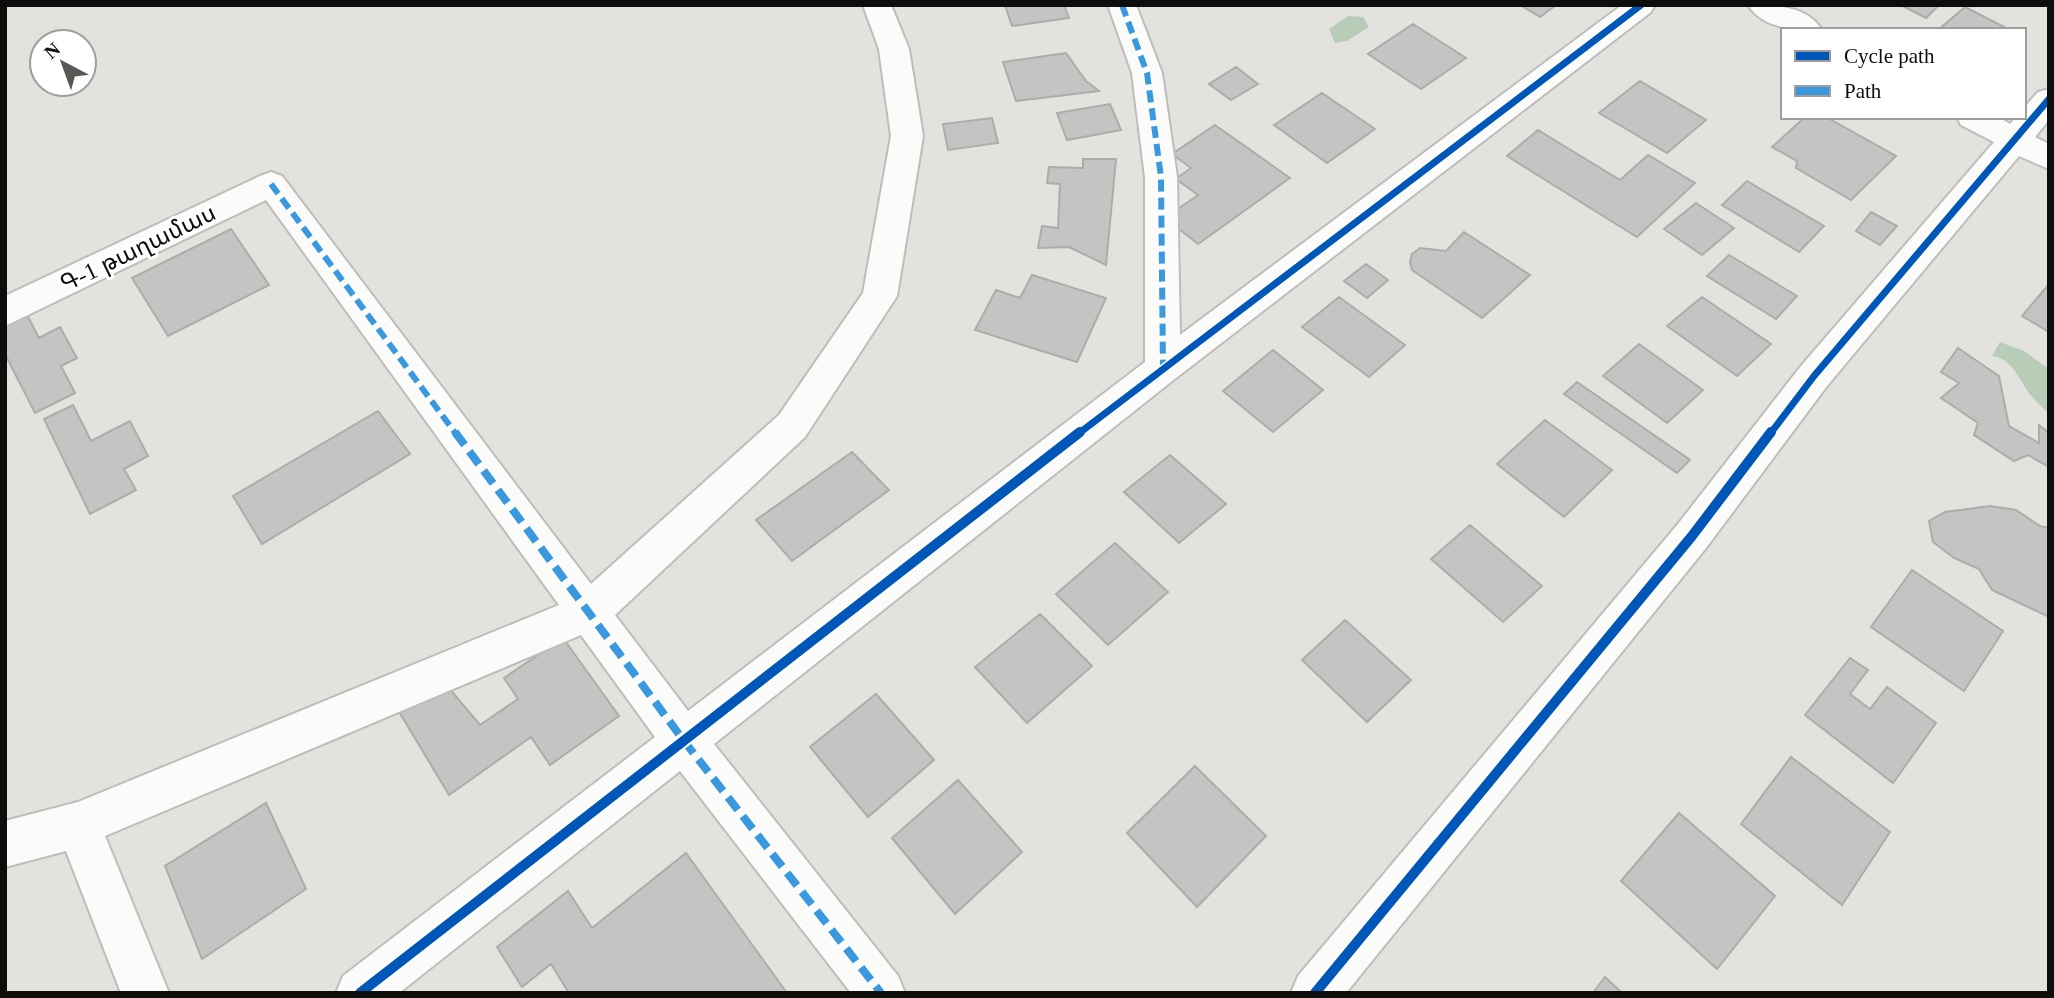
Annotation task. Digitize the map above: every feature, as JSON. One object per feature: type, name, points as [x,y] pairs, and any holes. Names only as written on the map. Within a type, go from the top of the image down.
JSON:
[{"type":"street","points":[[5,844],[78,825],[589,612],[792,426],[880,296],[907,136],[894,49],[877,5]]},
{"type":"street","points":[[1122,5],[1147,73],[1161,177],[1163,368]]},
{"type":"street","points":[[360,993],[1163,368],[1641,5]]},
{"type":"street","points":[[1762,5],[1804,28]]},
{"type":"street","points":[[1315,993],[1692,536],[1814,376],[2012,139],[2049,99]]},
{"type":"street","points":[[1976,119],[2049,158]]},
{"type":"street","name":"Գ-1 թաղամաս","points":[[5,312],[271,184],[589,612]]},
{"type":"street","points":[[589,612],[684,741],[881,993]]},
{"type":"street","points":[[78,825],[145,993]]},
{"type":"shaded area","points":[[1348,16],[1363,17],[1369,27],[1347,41],[1335,43],[1329,29]]},
{"type":"shaded area","points":[[2000,342],[2024,351],[2049,369],[2049,413],[2030,395],[2018,375],[2004,360],[1992,356]]},
{"type":"building","points":[[1005,5],[1064,5],[1069,18],[1012,26]]},
{"type":"building","points":[[1520,5],[1556,5],[1540,17]]},
{"type":"building","points":[[1901,5],[1939,5],[1926,18]]},
{"type":"building","points":[[1965,7],[2006,28],[1940,28]]},
{"type":"building","points":[[1413,24],[1466,58],[1421,89],[1368,54]]},
{"type":"building","points":[[1066,53],[1086,81],[1099,91],[1016,101],[1003,62]]},
{"type":"building","points":[[1236,67],[1258,84],[1231,100],[1209,84]]},
{"type":"building","points":[[1640,81],[1706,120],[1667,153],[1599,113]]},
{"type":"building","points":[[1322,93],[1375,129],[1327,163],[1274,125]]},
{"type":"building","points":[[1110,104],[1121,130],[1067,140],[1057,113]]},
{"type":"building","points":[[992,118],[998,143],[948,150],[943,124]]},
{"type":"building","points":[[1803,119],[1830,119],[1896,156],[1851,200],[1796,168],[1797,161],[1772,147]]},
{"type":"building","points":[[1215,125],[1290,178],[1198,244],[1165,218],[1198,195],[1176,179],[1191,168],[1172,154]]},
{"type":"building","points":[[1538,130],[1620,180],[1648,155],[1695,183],[1637,237],[1507,156]]},
{"type":"building","points":[[1083,159],[1116,159],[1106,265],[1069,247],[1038,248],[1042,226],[1058,228],[1060,184],[1047,183],[1049,167],[1083,168]]},
{"type":"building","points":[[1747,181],[1824,226],[1799,252],[1722,205]]},
{"type":"building","points":[[1696,203],[1734,228],[1702,255],[1664,229]]},
{"type":"building","points":[[1871,212],[1897,226],[1880,245],[1856,231]]},
{"type":"building","points":[[231,229],[269,285],[168,336],[132,278]]},
{"type":"building","points":[[1464,232],[1530,275],[1482,318],[1412,270],[1410,262],[1412,254],[1420,248],[1446,251]]},
{"type":"building","points":[[1729,255],[1797,296],[1776,319],[1707,276]]},
{"type":"building","points":[[1366,264],[1388,280],[1367,298],[1344,281]]},
{"type":"building","points":[[1032,275],[1106,298],[1077,362],[975,330],[996,290],[1020,298]]},
{"type":"building","points":[[2049,284],[2049,332],[2022,316]]},
{"type":"building","points":[[1339,297],[1405,345],[1369,377],[1302,327]]},
{"type":"building","points":[[1702,297],[1771,344],[1737,376],[1667,326]]},
{"type":"building","points":[[26,313],[39,338],[60,327],[77,358],[61,366],[75,393],[35,413],[5,354],[5,324]]},
{"type":"building","points":[[1639,344],[1703,390],[1667,423],[1603,376]]},
{"type":"building","points":[[1958,348],[1999,376],[2009,426],[2039,443],[2039,425],[2049,433],[2049,467],[2028,455],[2014,461],[1974,435],[1978,423],[1941,398],[1959,383],[1941,372]]},
{"type":"building","points":[[1273,350],[1323,390],[1273,432],[1223,391]]},
{"type":"building","points":[[1577,382],[1690,460],[1677,473],[1564,394]]},
{"type":"building","points":[[73,405],[91,441],[130,421],[148,456],[124,469],[136,490],[90,514],[44,419]]},
{"type":"building","points":[[378,411],[410,454],[262,544],[233,496]]},
{"type":"building","points":[[1545,420],[1612,470],[1564,517],[1497,464]]},
{"type":"building","points":[[852,452],[889,490],[792,561],[756,520]]},
{"type":"building","points":[[1170,455],[1226,504],[1179,543],[1124,492]]},
{"type":"building","points":[[1990,506],[2016,510],[2040,526],[2049,528],[2049,617],[1992,590],[1979,569],[1954,558],[1933,542],[1929,521],[1945,512]]},
{"type":"building","points":[[1470,525],[1542,586],[1503,622],[1431,559]]},
{"type":"building","points":[[1115,543],[1168,592],[1108,645],[1056,594]]},
{"type":"building","points":[[1912,570],[2003,631],[1964,691],[1871,627]]},
{"type":"building","points":[[1040,614],[1092,666],[1027,723],[975,667]]},
{"type":"building","points":[[1345,620],[1411,680],[1367,722],[1302,660]]},
{"type":"building","points":[[563,638],[619,716],[550,765],[531,737],[449,795],[395,705],[448,687],[480,725],[518,699],[504,678]]},
{"type":"building","points":[[1850,658],[1868,670],[1850,694],[1870,709],[1887,687],[1936,723],[1893,783],[1805,715]]},
{"type":"building","points":[[876,694],[934,760],[868,817],[810,747]]},
{"type":"building","points":[[1791,757],[1890,832],[1842,905],[1741,824]]},
{"type":"building","points":[[1195,766],[1266,836],[1197,907],[1127,833]]},
{"type":"building","points":[[958,780],[1022,852],[955,914],[892,838]]},
{"type":"building","points":[[266,803],[306,889],[202,959],[165,866]]},
{"type":"building","points":[[1679,813],[1775,896],[1717,969],[1621,881]]},
{"type":"building","points":[[686,853],[787,993],[569,993],[551,964],[522,987],[497,947],[568,891],[592,928]]},
{"type":"building","points":[[1605,977],[1622,993],[1593,993]]},
{"type":"marked path","points":[[1122,5],[1147,73],[1161,177],[1163,368]]},
{"type":"marked path","points":[[271,184],[684,741],[881,993]]},
{"type":"cycle path","points":[[360,993],[1163,368],[1641,5]]},
{"type":"cycle path","points":[[1315,993],[1692,536],[1814,376],[2049,99]]}]
